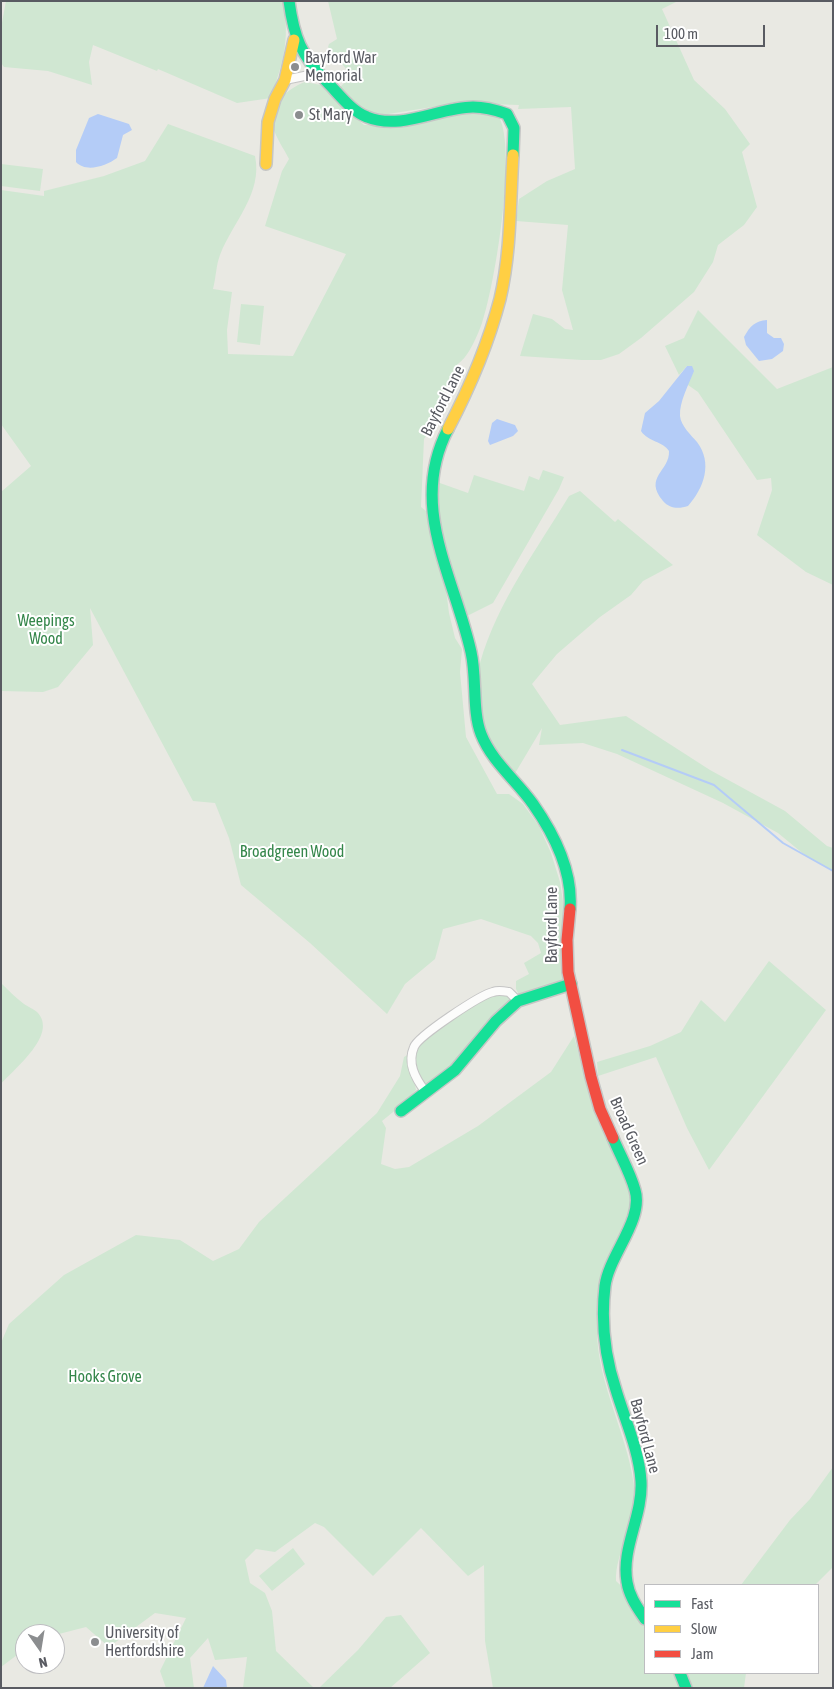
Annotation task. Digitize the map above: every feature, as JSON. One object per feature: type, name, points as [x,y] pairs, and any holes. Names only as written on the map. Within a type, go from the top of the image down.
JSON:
[{"type":"street","points":[[266,164],[268,122],[275,100],[285,80],[294,40],[289,1]]},
{"type":"street","name":"Bayford Lane","points":[[294,40],[314,68],[348,102],[370,118],[389,121],[456,108],[486,108],[508,114],[512,122],[514,137],[504,279],[492,325],[473,381],[438,448],[433,470],[432,512],[439,549],[471,651],[476,681],[477,717],[481,734],[494,758],[533,804],[555,841],[562,859],[570,898],[567,940],[570,984]]},
{"type":"street","points":[[285,80],[309,75],[314,68]]},
{"type":"street","points":[[401,1111],[455,1070],[496,1021],[518,1001],[570,984]]},
{"type":"street","name":"Broad Green","points":[[570,984],[600,1109],[636,1191],[637,1205],[634,1220],[611,1263],[606,1286]]},
{"type":"street","points":[[425,1091],[417,1081],[412,1062],[413,1049],[422,1037],[492,992],[508,992],[518,1001]]},
{"type":"street","name":"Bayford Lane","points":[[606,1286],[607,1361],[634,1444],[641,1484],[640,1502],[625,1562],[625,1574],[629,1593],[644,1617]]},
{"type":"street","points":[[680,1674],[686,1688]]},
{"type":"green space","points":[[6,1],[284,1],[286,40],[271,98],[237,103],[158,69],[157,71],[93,45],[89,62],[92,85],[48,71],[4,67],[1,63],[1,28]]},
{"type":"green space","points":[[328,1],[678,1],[662,9],[694,80],[725,109],[750,144],[742,152],[757,207],[744,225],[718,245],[713,262],[694,292],[641,338],[619,354],[601,360],[520,356],[533,314],[552,319],[565,329],[573,330],[562,290],[568,225],[516,221],[519,199],[547,181],[575,169],[571,107],[518,109],[519,105],[458,103],[382,115],[371,113],[357,104],[340,87],[352,76],[328,47],[329,44],[337,39]]},
{"type":"green space","points":[[305,82],[321,85],[364,125],[406,123],[476,113],[499,117],[504,134],[506,158],[505,187],[493,279],[482,323],[475,341],[451,376],[429,432],[424,439],[421,507],[426,511],[431,539],[445,582],[449,613],[455,638],[462,649],[460,672],[466,737],[497,794],[509,794],[523,804],[539,826],[551,853],[560,882],[564,924],[561,939],[564,982],[519,995],[516,989],[516,981],[529,974],[524,963],[541,953],[538,943],[531,936],[481,919],[443,929],[435,959],[405,984],[387,1014],[310,943],[241,885],[229,838],[215,803],[193,801],[90,608],[93,645],[58,687],[43,692],[1,691],[1,492],[31,466],[1,424],[1,190],[44,196],[44,191],[104,176],[145,161],[168,124],[255,156],[255,182],[251,195],[220,255],[213,289],[232,292],[227,330],[228,354],[293,356],[346,254],[265,226],[282,171],[289,159],[274,131],[273,112],[280,99],[292,89]]},
{"type":"green space","points":[[1,164],[43,169],[40,191],[1,186]]},
{"type":"green space","points":[[241,304],[264,306],[260,345],[237,342]]},
{"type":"green space","points":[[698,310],[777,389],[833,367],[833,585],[806,572],[757,535],[772,490],[771,478],[757,480],[698,392],[688,385],[687,366],[679,375],[665,346],[684,338]]},
{"type":"green space","points":[[543,470],[564,477],[559,489],[493,603],[467,616],[441,539],[437,482],[468,493],[474,475],[524,491],[529,476],[539,480]]},
{"type":"green space","points":[[580,491],[615,522],[618,519],[673,565],[643,581],[631,595],[600,617],[557,654],[532,684],[560,725],[626,716],[710,770],[785,811],[827,846],[833,848],[833,871],[806,856],[778,833],[723,803],[617,754],[583,743],[539,745],[542,728],[514,775],[498,755],[487,734],[481,711],[480,663],[487,641],[519,577],[569,496]]},
{"type":"green space","points":[[769,961],[826,1010],[709,1170],[687,1128],[656,1057],[598,1076],[597,1062],[650,1046],[681,1032],[701,1000],[725,1022]]},
{"type":"green space","points":[[1,983],[21,1002],[37,1012],[42,1021],[42,1030],[39,1040],[32,1051],[1,1084]]},
{"type":"green space","points":[[492,994],[508,994],[512,1000],[460,1062],[429,1085],[422,1082],[415,1068],[414,1054],[422,1039]]},
{"type":"green space","name":"Hooks Grove","points":[[574,1036],[593,1106],[634,1196],[630,1213],[601,1295],[597,1330],[598,1351],[602,1371],[627,1452],[635,1493],[633,1515],[619,1559],[616,1581],[644,1607],[644,1674],[746,1674],[744,1688],[493,1688],[485,1641],[484,1565],[468,1576],[421,1528],[373,1576],[324,1527],[315,1523],[275,1552],[256,1549],[245,1560],[250,1583],[265,1593],[272,1611],[276,1651],[314,1688],[243,1688],[247,1657],[215,1660],[208,1638],[190,1658],[194,1688],[166,1688],[160,1671],[186,1618],[155,1613],[109,1647],[86,1627],[65,1632],[65,1624],[15,1624],[15,1656],[1,1667],[1,1343],[9,1324],[64,1275],[136,1235],[180,1240],[213,1261],[239,1249],[259,1222],[377,1113],[400,1076],[404,1057],[409,1054],[416,1090],[403,1104],[382,1121],[386,1128],[381,1164],[395,1169],[409,1167],[478,1126],[551,1072]]},
{"type":"green space","points":[[833,1467],[833,1567],[816,1584],[742,1584],[790,1520],[810,1499]]},
{"type":"green space","points":[[293,1548],[305,1564],[272,1591],[259,1576]]},
{"type":"green space","points":[[401,1615],[430,1653],[390,1688],[319,1688],[358,1650],[386,1617]]},
{"type":"water","points":[[98,114],[129,124],[132,130],[123,135],[117,158],[102,166],[90,168],[76,162],[76,150],[89,118]]},
{"type":"water","points":[[767,320],[767,333],[774,338],[781,338],[784,344],[783,351],[772,359],[759,361],[746,345],[744,337],[753,325]]},
{"type":"water","points":[[687,366],[692,366],[694,371],[683,399],[680,416],[684,427],[702,450],[705,458],[705,467],[702,483],[694,499],[688,506],[675,508],[663,501],[656,486],[656,480],[666,464],[669,451],[663,445],[644,435],[641,431],[645,413],[659,401]]},
{"type":"water","points":[[497,419],[515,425],[518,431],[513,436],[490,445],[488,441],[492,423]]},
{"type":"water","points":[[213,1666],[226,1680],[227,1688],[203,1688]]},
{"type":"waterway","points":[[622,750],[714,785],[783,843],[833,871]]},
{"type":"traffic: fast","points":[[289,1],[296,36],[305,54],[318,72],[356,111],[380,121],[393,121],[407,120],[460,108],[478,107],[495,110],[507,114],[514,128],[513,155]]},
{"type":"traffic: fast","points":[[448,429],[437,458],[432,486],[433,513],[438,541],[471,652],[478,725],[491,753],[533,804],[555,841],[565,867],[570,895],[570,909]]},
{"type":"traffic: fast","points":[[401,1111],[455,1070],[496,1021],[518,1001],[571,984]]},
{"type":"traffic: fast","points":[[613,1138],[633,1183],[636,1201],[631,1225],[608,1274],[605,1286],[604,1325],[612,1377],[635,1446],[640,1469],[641,1494],[629,1544],[626,1569],[630,1592],[644,1617]]},
{"type":"traffic: fast","points":[[680,1674],[686,1688]]},
{"type":"traffic: slow","points":[[266,164],[268,122],[275,99],[285,80],[294,40]]},
{"type":"traffic: slow","points":[[448,429],[478,366],[500,299],[508,246],[513,155]]},
{"type":"traffic: jam","points":[[570,909],[567,940],[568,972],[591,1077],[600,1109],[613,1138]]},
{"type":"place","name":"Bayford War Memorial","points":[[295,67]]},
{"type":"place","name":"St Mary","points":[[299,115]]},
{"type":"place","name":"University of Hertfordshire","points":[[95,1642]]},
{"type":"park label","name":"Weepings Wood","points":[[46,630]]},
{"type":"park label","name":"Broadgreen Wood","points":[[292,852]]}]
